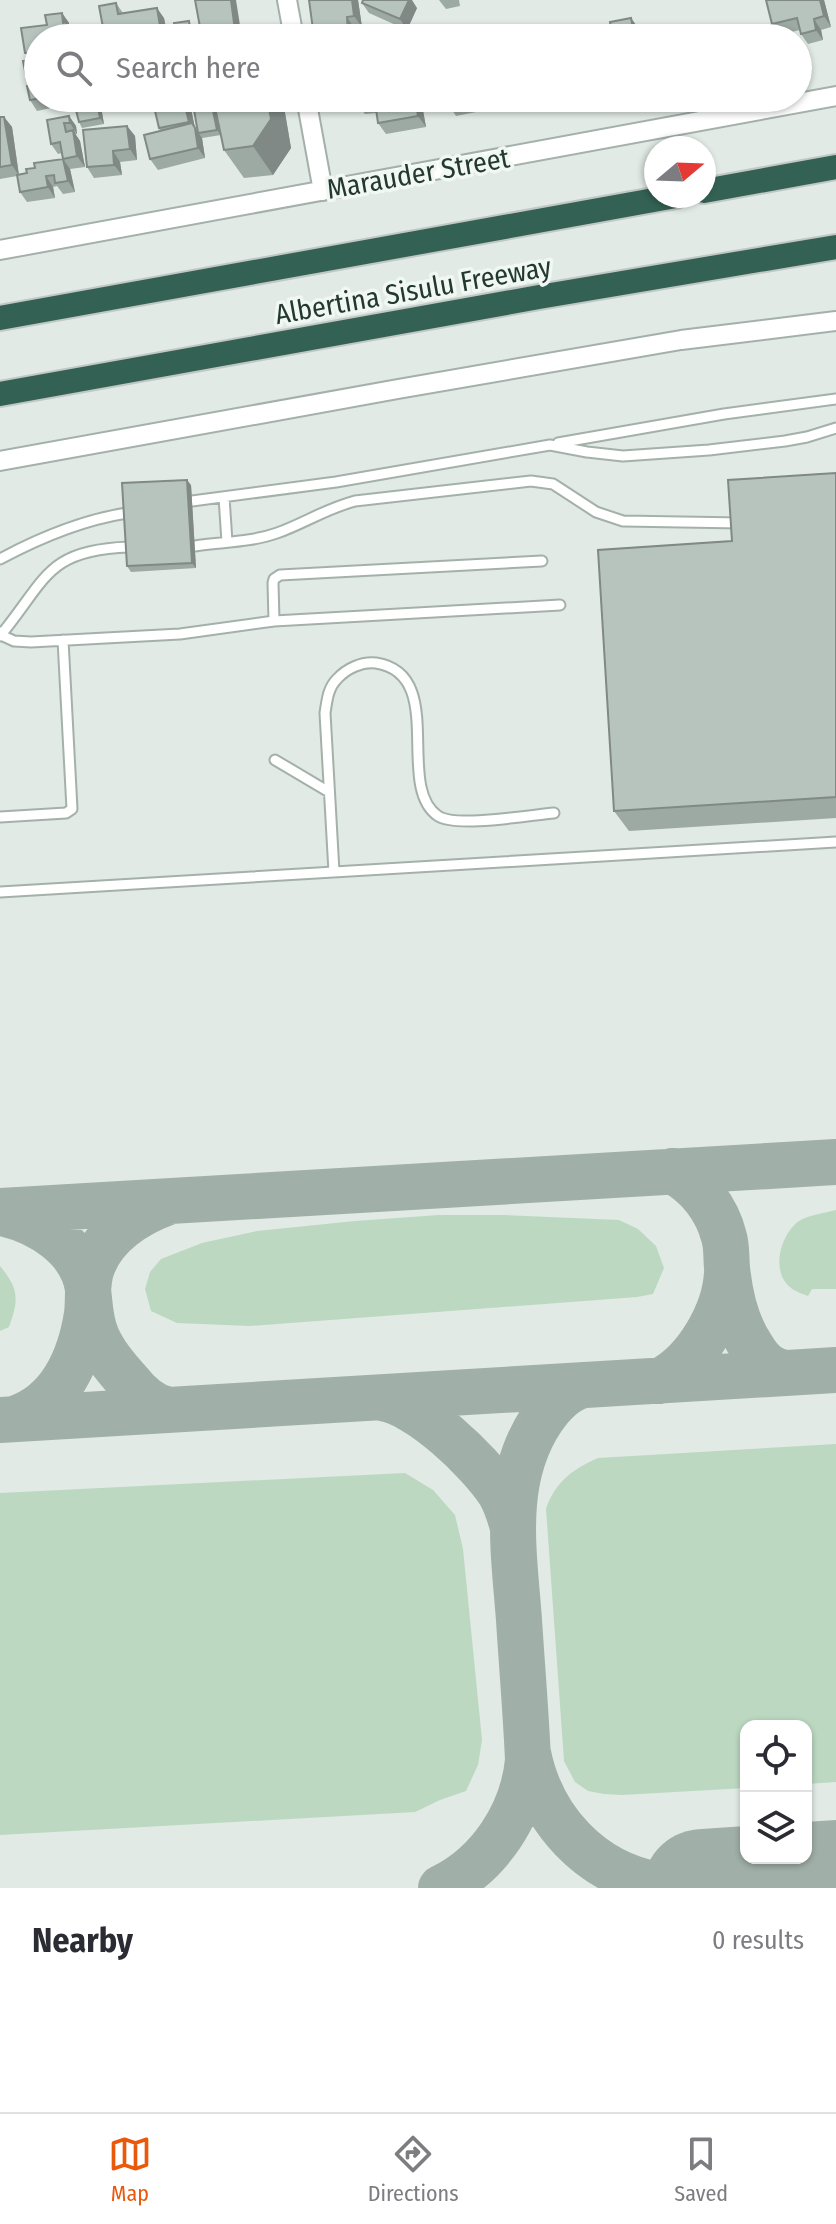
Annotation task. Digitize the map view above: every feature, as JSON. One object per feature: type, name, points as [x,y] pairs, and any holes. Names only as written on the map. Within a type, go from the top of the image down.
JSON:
[{"type":"highway","points":[[716,189],[836,167]]},
{"type":"highway","name":"Albertina Sisulu Freeway","points":[[0,318],[644,202]]},
{"type":"highway","name":"Albertina Sisulu Freeway","points":[[0,394],[836,247]]},
{"type":"street","points":[[287,0],[291,24]]},
{"type":"street","name":"Marauder Street","points":[[812,100],[836,96]]},
{"type":"street","points":[[309,112],[323,191]]},
{"type":"street","name":"Marauder Street","points":[[0,250],[750,112]]},
{"type":"street","points":[[0,461],[650,345],[836,321]]},
{"type":"lane","points":[[192,501],[336,482],[724,414],[836,399]]},
{"type":"lane","points":[[550,445],[623,456],[649,455],[785,441],[836,428]]},
{"type":"lane","points":[[195,546],[261,538],[315,514],[355,501],[531,481],[553,484],[596,512],[623,521],[744,523]]},
{"type":"lane","points":[[224,497],[227,542]]},
{"type":"lane","points":[[0,559],[63,529],[127,513]]},
{"type":"lane","points":[[129,547],[100,548],[63,560],[40,582],[0,634],[14,641],[180,634],[274,621],[560,605]]},
{"type":"lane","points":[[274,621],[273,583],[280,575],[542,561]]},
{"type":"lane","points":[[0,817],[66,813],[72,809],[63,640]]},
{"type":"lane","points":[[334,872],[325,713],[335,680],[348,669],[362,664],[376,663],[392,669],[404,678],[411,690],[417,713],[423,798],[436,815],[447,821],[465,821],[554,813]]},
{"type":"lane","points":[[275,760],[329,792]]},
{"type":"lane","points":[[0,892],[836,842]]},
{"type":"green space","points":[[836,1210],[836,1289],[812,1289],[808,1296],[786,1283],[780,1268],[781,1250],[788,1233],[799,1221]]},
{"type":"green space","points":[[439,1215],[619,1220],[638,1229],[656,1246],[664,1268],[653,1294],[637,1297],[249,1326],[177,1323],[151,1311],[145,1289],[150,1272],[161,1259],[202,1243],[257,1231]]},
{"type":"green space","points":[[0,1266],[11,1281],[16,1301],[9,1327],[0,1331]]},
{"type":"green space","points":[[836,1444],[836,1782],[812,1784],[812,1720],[740,1720],[740,1788],[622,1795],[588,1791],[575,1782],[564,1761],[546,1509],[560,1484],[573,1472],[598,1458]]},
{"type":"green space","points":[[405,1473],[433,1490],[455,1515],[463,1549],[482,1740],[478,1765],[466,1791],[415,1812],[0,1835],[0,1493]]},
{"type":"building","points":[[195,0],[231,0],[234,24],[199,24]]},
{"type":"building","points":[[309,0],[352,0],[354,16],[347,17],[347,24],[312,24]]},
{"type":"building","points":[[363,0],[409,0],[400,19],[362,3]]},
{"type":"building","points":[[766,0],[820,0],[824,16],[814,19],[816,30],[812,31],[812,24],[798,24],[797,18],[772,24]]},
{"type":"building","points":[[116,3],[118,14],[157,8],[160,24],[102,24],[99,6]]},
{"type":"building","points":[[62,13],[63,23],[66,24],[47,24],[45,15]]},
{"type":"building","points":[[631,18],[632,24],[610,24]]},
{"type":"building","points":[[76,112],[99,112],[100,118],[79,122]]},
{"type":"building","points":[[155,112],[186,112],[189,122],[159,128]]},
{"type":"building","points":[[194,112],[213,112],[217,130],[198,133]]},
{"type":"building","points":[[216,112],[270,112],[271,119],[253,146],[224,150]]},
{"type":"building","points":[[376,112],[417,112],[418,116],[378,123]]},
{"type":"building","points":[[69,116],[70,123],[64,123],[66,132],[73,130],[77,156],[63,159],[60,142],[51,144],[47,120]]},
{"type":"building","points":[[0,117],[4,117],[12,165],[0,167]]},
{"type":"building","points":[[192,123],[198,148],[150,159],[144,135]]},
{"type":"building","points":[[127,126],[130,149],[113,151],[114,165],[87,167],[83,130]]},
{"type":"building","points":[[63,159],[68,181],[55,183],[54,175],[46,176],[48,187],[20,192],[17,175],[35,168],[34,163]]},
{"type":"building","points":[[836,473],[836,797],[614,811],[598,550],[732,541],[728,480]]},
{"type":"building","points":[[187,480],[192,563],[127,566],[122,483]]},
{"type":"taxiway","points":[[0,1211],[836,1162]]},
{"type":"taxiway","points":[[672,1171],[698,1190],[717,1217],[725,1241],[732,1300],[747,1340],[766,1365],[786,1373]]},
{"type":"taxiway","points":[[14,1419],[44,1403],[73,1363],[84,1331],[91,1271],[105,1244],[133,1219],[166,1203]]},
{"type":"taxiway","points":[[1,1213],[44,1229],[68,1249],[84,1274],[93,1326],[103,1349],[141,1396],[168,1410]]},
{"type":"taxiway","points":[[660,1381],[685,1362],[706,1335],[721,1304],[727,1273]]},
{"type":"taxiway","points":[[0,1420],[836,1370]]},
{"type":"taxiway","points":[[441,1888],[474,1866],[501,1836],[525,1780],[528,1760],[513,1542],[515,1491],[520,1466],[542,1419],[560,1398],[583,1385]]},
{"type":"taxiway","points":[[381,1398],[412,1410],[463,1450],[500,1493],[513,1528]]},
{"type":"taxiway","points":[[528,1753],[544,1800],[557,1821],[572,1839],[611,1869],[658,1885],[782,1883]]},
{"type":"runway","points":[[702,1888],[836,1879]]}]
